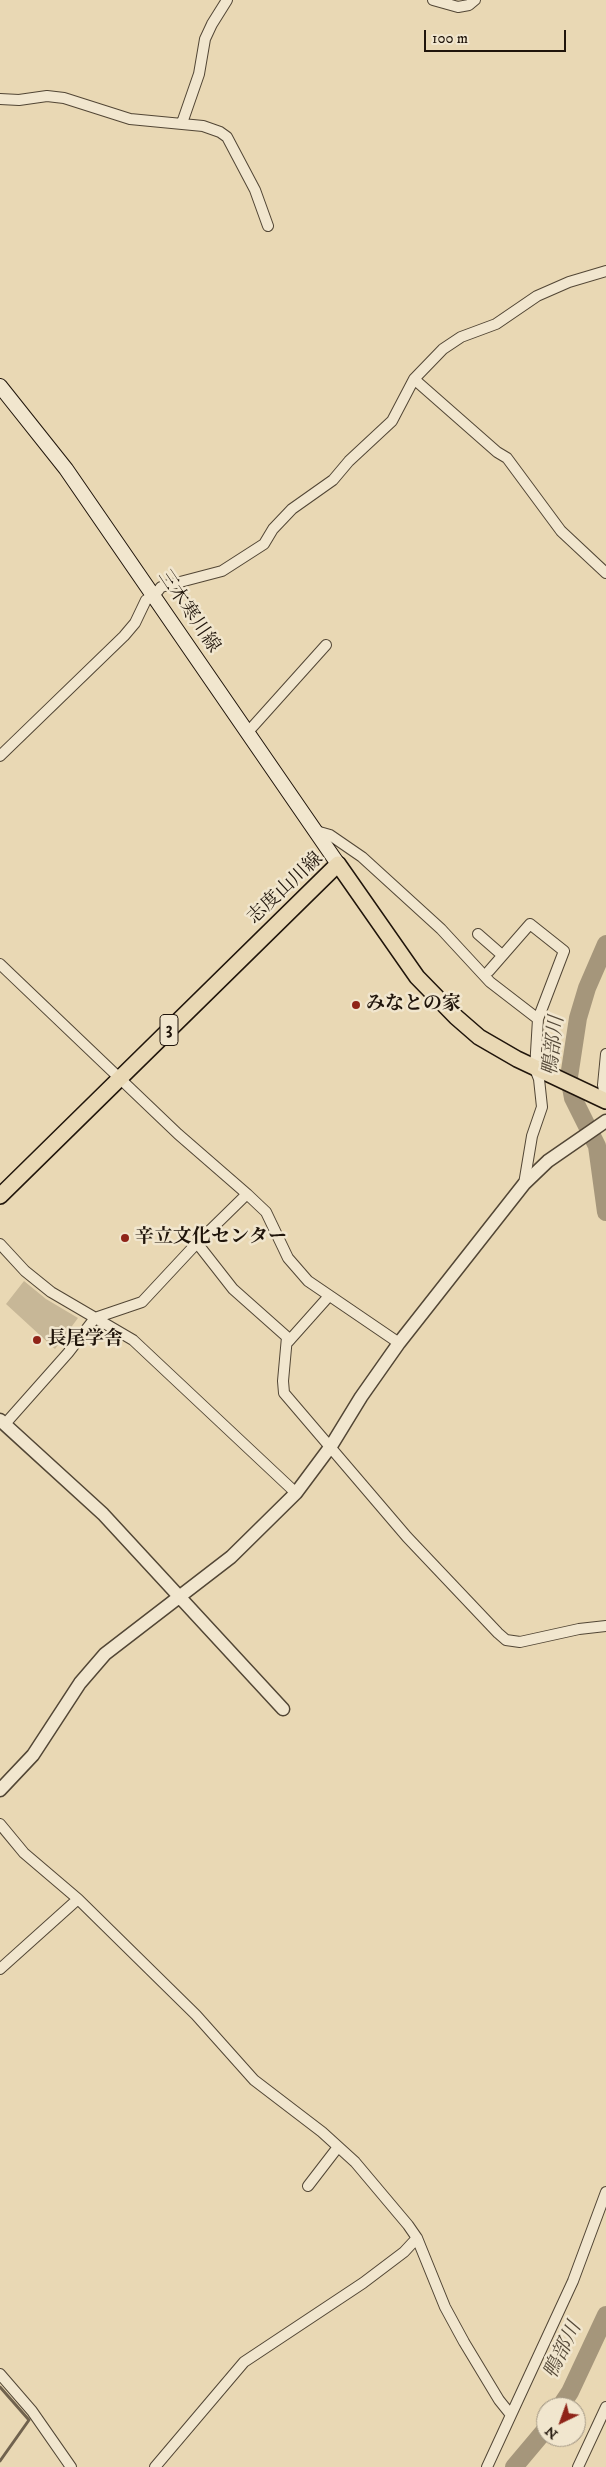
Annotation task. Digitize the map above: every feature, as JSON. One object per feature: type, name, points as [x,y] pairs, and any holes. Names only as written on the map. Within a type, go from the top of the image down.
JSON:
[{"type":"main road","name":"三木寒川線","points":[[0,386],[66,469],[338,864]]},
{"type":"main road","name":"志度山川線","points":[[0,1196],[338,864],[382,930],[437,1000],[480,1037],[538,1070],[605,1101]]},
{"type":"street","points":[[182,123],[199,74],[206,39],[212,24],[227,0]]},
{"type":"street","points":[[433,0],[458,7],[469,5],[475,0]]},
{"type":"street","points":[[0,99],[19,100],[47,96],[64,98],[130,119],[203,126],[220,132],[227,137],[255,190],[268,226]]},
{"type":"street","points":[[0,756],[124,636],[135,623],[146,600],[154,596],[161,587],[222,572],[256,552],[292,509],[334,480],[349,461],[392,420],[414,379],[444,349],[461,337],[496,324],[538,296],[569,282],[606,270]]},
{"type":"street","points":[[414,379],[496,452],[507,458],[561,531],[606,573]]},
{"type":"street","points":[[247,733],[326,645]]},
{"type":"street","points":[[316,831],[330,835],[362,857],[441,929],[490,982],[538,1019]]},
{"type":"street","points":[[489,971],[530,924],[564,951],[538,1019],[538,1070],[542,1107],[532,1136],[524,1184]]},
{"type":"street","points":[[478,934],[502,956]]},
{"type":"street","points":[[0,964],[119,1080],[266,1212],[288,1258],[308,1281],[399,1343]]},
{"type":"street","points":[[605,1101],[602,1085],[606,1054]]},
{"type":"street","points":[[0,1790],[33,1755],[80,1683],[105,1654],[231,1557],[296,1493],[331,1446],[361,1397],[399,1343],[524,1184],[534,1172],[605,1121]]},
{"type":"street","points":[[248,1194],[197,1243],[142,1302],[95,1318],[68,1352],[2,1422],[103,1514],[283,1709]]},
{"type":"street","points":[[197,1243],[233,1289],[287,1337],[283,1381],[284,1393],[321,1439],[331,1446],[407,1537],[459,1594],[506,1640],[520,1642],[579,1629],[606,1626]]},
{"type":"street","points":[[0,1244],[25,1271],[51,1292],[133,1340],[296,1493]]},
{"type":"street","points":[[288,1342],[329,1296]]},
{"type":"street","points":[[0,1824],[24,1853],[78,1900],[196,2016],[254,2080],[322,2132],[355,2162],[389,2200],[418,2238],[445,2308],[491,2387],[511,2415]]},
{"type":"street","points":[[0,1969],[78,1900]]},
{"type":"street","points":[[308,2186],[338,2147]]},
{"type":"street","points":[[487,2467],[573,2281],[606,2192]]},
{"type":"street","points":[[155,2467],[244,2362],[363,2283],[404,2252],[418,2238]]},
{"type":"street","points":[[0,2374],[32,2411],[71,2467]]},
{"type":"street","points":[[578,2467],[606,2407]]},
{"type":"shaded area","points":[[24,1281],[46,1299],[78,1318],[55,1349],[6,1304]]},
{"type":"waterway","name":"鴨部川","points":[[606,944],[587,988],[578,1018],[569,1077],[573,1098],[597,1146],[606,1212]]},
{"type":"waterway","name":"鴨部川","points":[[567,2397],[606,2315]]},
{"type":"waterway","points":[[0,2387],[29,2420],[0,2461]]},
{"type":"waterway","name":"鴨部川","points":[[514,2467],[536,2441]]},
{"type":"place","name":"みなとの家","points":[[356,1005]]},
{"type":"place","name":"辛立文化センター","points":[[125,1238]]},
{"type":"place","name":"長尾学舎","points":[[37,1340]]}]
